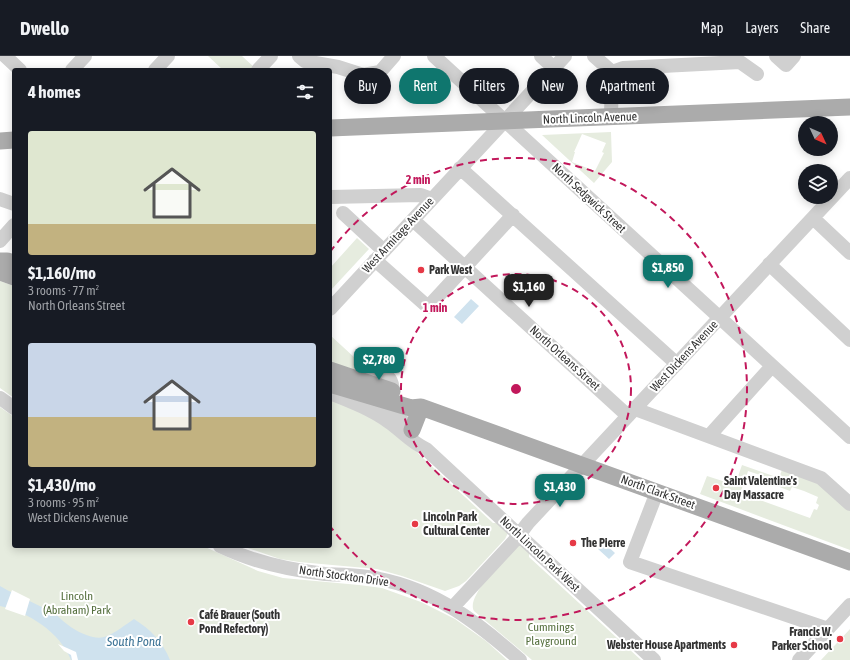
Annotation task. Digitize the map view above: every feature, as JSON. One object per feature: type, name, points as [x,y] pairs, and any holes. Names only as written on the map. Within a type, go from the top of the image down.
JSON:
[{"type":"main road","name":"North Lincoln Avenue","points":[[332,128],[850,108]]},
{"type":"main road","points":[[0,141],[12,140]]},
{"type":"main road","points":[[0,261],[7,260],[12,262]]},
{"type":"main road","points":[[0,272],[12,276]]},
{"type":"main road","name":"North Clark Street","points":[[332,371],[361,380],[386,395]]},
{"type":"main road","name":"North Clark Street","points":[[332,384],[414,400],[421,407],[850,562]]},
{"type":"main road","points":[[412,430],[421,407]]},
{"type":"street","points":[[5,56],[18,68]]},
{"type":"street","points":[[74,68],[85,56]]},
{"type":"street","points":[[157,68],[168,56]]},
{"type":"street","points":[[260,68],[271,56]]},
{"type":"street","points":[[300,56],[305,62],[338,67],[363,75],[380,72],[394,56]]},
{"type":"street","name":"North Sedgwick Street","points":[[434,56],[850,437]]},
{"type":"street","points":[[541,56],[554,68]]},
{"type":"street","name":"West Armitage Avenue","points":[[554,68],[565,56]]},
{"type":"street","points":[[594,56],[614,68]]},
{"type":"street","points":[[619,68],[634,56]]},
{"type":"street","points":[[776,56],[786,65],[794,56]]},
{"type":"street","points":[[648,68],[740,62],[757,74]]},
{"type":"street","name":"West Armitage Avenue","points":[[332,307],[527,97]]},
{"type":"street","points":[[611,117],[613,104]]},
{"type":"street","points":[[460,168],[677,364]]},
{"type":"street","name":"West Dickens Avenue","points":[[453,607],[519,535],[528,523],[850,178]]},
{"type":"street","points":[[332,197],[421,195],[432,199]]},
{"type":"street","points":[[0,199],[12,203]]},
{"type":"street","points":[[343,213],[379,256],[428,307],[513,215]]},
{"type":"street","points":[[812,218],[850,252]]},
{"type":"street","name":"North Orleans Street","points":[[413,220],[632,413]]},
{"type":"street","points":[[0,241],[12,227]]},
{"type":"street","points":[[769,264],[850,340]]},
{"type":"street","points":[[708,436],[772,366]]},
{"type":"street","name":"North Lincoln Park West","points":[[332,394],[369,410],[389,422],[415,444],[426,449],[654,660]]},
{"type":"street","name":"North Lincoln Park West","points":[[386,395],[412,430],[421,438],[426,449]]},
{"type":"street","points":[[0,398],[12,407]]},
{"type":"street","points":[[632,413],[708,436],[821,478],[850,504]]},
{"type":"street","points":[[657,492],[630,562],[828,629]]},
{"type":"street","name":"North Stockton Drive","points":[[224,548],[247,558],[286,568],[380,579],[400,584],[453,607],[481,627],[520,660]]},
{"type":"street","points":[[799,660],[850,606]]},
{"type":"green space","points":[[208,56],[242,56],[255,68],[221,68]]},
{"type":"green space","points":[[611,132],[612,162],[594,183],[542,135]],"holes":[[[582,134],[606,143],[602,152],[604,153],[595,171],[572,162],[574,152]]]},
{"type":"green space","points":[[357,238],[369,249],[332,289],[332,266]]},
{"type":"green space","points":[[0,281],[12,285],[12,397],[0,388]]},
{"type":"green space","points":[[332,337],[367,369],[361,373],[332,363]]},
{"type":"green space","points":[[332,397],[342,401],[395,432],[493,523],[499,523],[508,533],[505,539],[466,581],[459,586],[445,591],[377,569],[280,559],[248,548],[332,548]]},
{"type":"green space","name":"Lincoln (Abraham) Park","points":[[0,407],[12,416],[12,548],[207,548],[258,571],[283,578],[382,588],[421,602],[455,619],[486,641],[507,660],[0,660]]},
{"type":"green space","points":[[742,465],[779,478],[783,467],[820,480],[850,507],[850,550],[700,494],[707,476],[735,485]],"holes":[[[748,471],[775,482],[774,485],[790,491],[792,487],[818,497],[816,503],[819,505],[817,510],[814,509],[810,518],[740,493],[744,483],[741,482],[743,477],[746,478]]]},
{"type":"green space","name":"Cummings Playground","points":[[517,543],[529,550],[529,557],[641,660],[532,660],[474,611],[473,605],[481,586]]},
{"type":"green space","points":[[850,629],[850,660],[821,660]]},
{"type":"water","points":[[471,299],[479,306],[462,324],[454,317]]},
{"type":"water","points":[[604,543],[615,553],[609,559],[598,549]]},
{"type":"water","name":"South Pond","points":[[0,586],[56,614],[71,627],[91,637],[98,638],[108,636],[134,619],[155,636],[164,647],[170,660],[71,660],[59,641],[42,625],[21,613],[0,606]]},
{"type":"pier","points":[[12,590],[30,599],[25,616],[5,609]]},
{"type":"pier","points":[[58,644],[76,652],[78,660],[72,660],[71,655],[64,651]]},
{"type":"place","name":"Park West","points":[[421,270]]},
{"type":"place","name":"Saint Valentine's Day Massacre","points":[[716,488]]},
{"type":"place","name":"Lincoln Park Cultural Center","points":[[415,524]]},
{"type":"place","name":"The Pierre","points":[[573,543]]},
{"type":"place","name":"Café Brauer (South Pond Refectory)","points":[[191,622]]},
{"type":"place","name":"Francis W. Parker School","points":[[840,639]]},
{"type":"place","name":"Webster House Apartments","points":[[734,645]]}]
